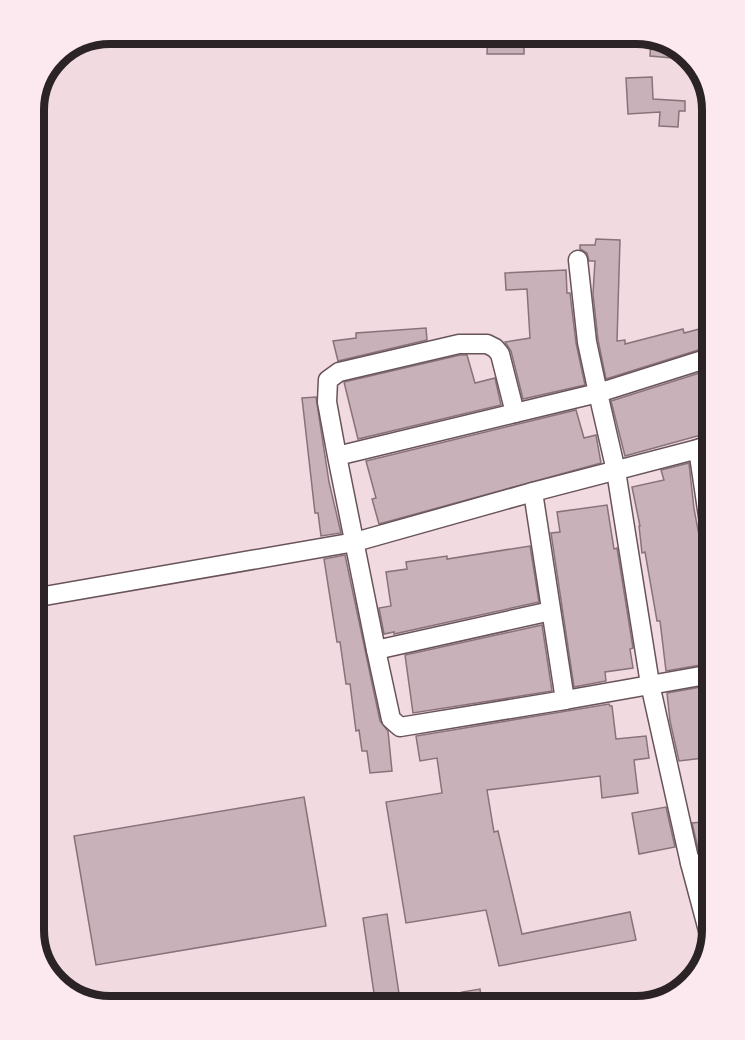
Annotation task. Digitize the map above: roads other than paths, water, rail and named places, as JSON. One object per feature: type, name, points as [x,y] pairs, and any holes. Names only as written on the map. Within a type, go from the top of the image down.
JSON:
[{"type":"street","points":[[578,260],[587,342],[616,471],[650,684],[702,908]]},
{"type":"street","points":[[515,413],[500,354],[487,344],[459,344],[339,372],[328,380],[327,402],[337,456],[391,719],[400,727],[702,676]]},
{"type":"street","points":[[337,456],[598,393],[702,360]]},
{"type":"street","points":[[44,596],[355,542],[702,447]]},
{"type":"street","points":[[533,492],[565,700]]},
{"type":"street","points":[[376,650],[551,611]]},
{"type":"street","points":[[690,863],[702,864]]}]
